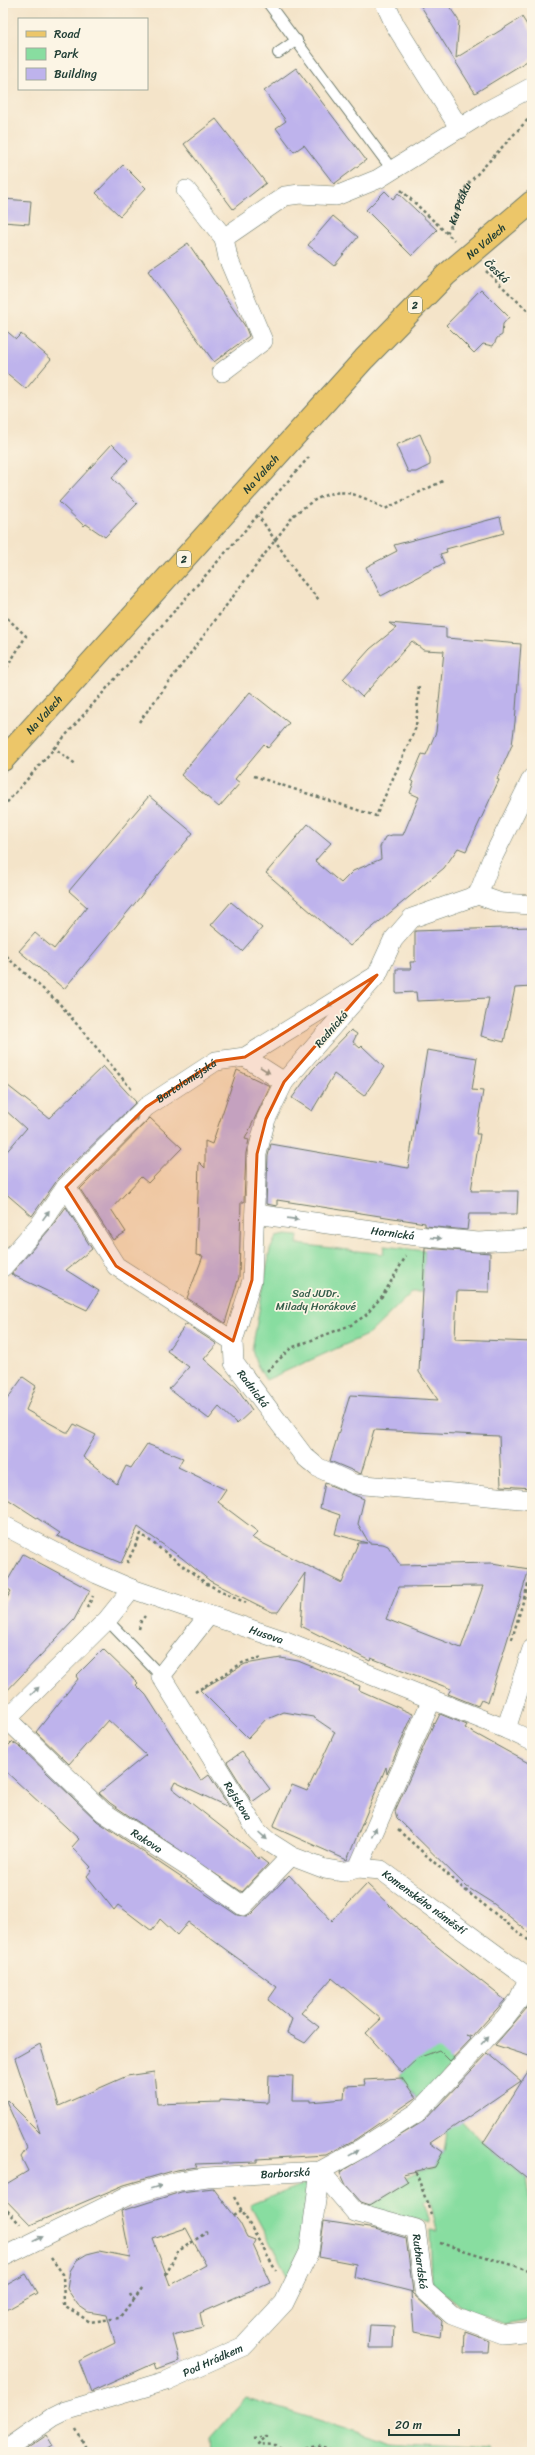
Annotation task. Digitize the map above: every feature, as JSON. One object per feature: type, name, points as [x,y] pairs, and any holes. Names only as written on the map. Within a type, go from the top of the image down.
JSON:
[{"type":"main road","name":"Na Valech","points":[[3,760],[364,359],[423,296],[469,254],[532,202]]},
{"type":"street","points":[[385,3],[395,25],[460,129]]},
{"type":"street","points":[[224,238],[285,196],[313,194],[336,196],[389,173],[487,112],[532,87]]},
{"type":"street","points":[[186,190],[224,238],[228,258],[263,341],[222,372]]},
{"type":"street","points":[[478,896],[491,861],[532,778]]},
{"type":"street","points":[[377,975],[393,940],[412,918],[478,896],[501,903],[532,905]]},
{"type":"street","name":"Bartolomějská","points":[[3,1267],[41,1223],[66,1187],[146,1107],[216,1061],[245,1057],[377,975]]},
{"type":"street","name":"Radnická","points":[[377,975],[284,1082],[266,1119],[260,1136],[257,1154],[252,1280],[233,1341],[234,1364],[304,1456],[317,1467],[354,1484],[532,1500]]},
{"type":"street","points":[[245,1057],[284,1082]]},
{"type":"street","points":[[66,1187],[116,1266],[233,1341]]},
{"type":"street","name":"Hornická","points":[[255,1214],[408,1235],[478,1242],[532,1239]]},
{"type":"street","name":"Husova","points":[[3,1525],[97,1574],[132,1589],[208,1616],[286,1641],[506,1729],[532,1741]]},
{"type":"street","points":[[5,1719],[107,1620],[132,1589]]},
{"type":"street","points":[[161,1676],[208,1616]]},
{"type":"street","points":[[506,1729],[532,1649]]},
{"type":"street","name":"Rejskova","points":[[161,1676],[176,1703],[257,1831],[291,1856],[325,1868],[344,1872],[358,1868]]},
{"type":"street","points":[[358,1868],[432,1699]]},
{"type":"street","name":"Rakova","points":[[5,1719],[103,1812],[194,1871],[243,1906],[291,1856]]},
{"type":"street","name":"Komenského náměstí","points":[[358,1868],[381,1870],[530,1980]]},
{"type":"street","name":"Barborská","points":[[3,2257],[127,2196],[179,2181],[207,2177],[320,2171],[362,2148],[418,2112],[518,2001],[530,1980]]},
{"type":"street","name":"Ruthardská","points":[[320,2171],[355,2212],[416,2229],[424,2290],[452,2315],[503,2334],[532,2331]]},
{"type":"street","name":"Pod Hrádkem","points":[[3,2452],[53,2417],[65,2411],[166,2381],[244,2346],[284,2303],[309,2252],[320,2171]]},
{"type":"lane","points":[[268,3],[297,40],[389,173]]},
{"type":"lane","points":[[278,53],[297,40]]},
{"type":"lane","points":[[107,1620],[161,1676]]},
{"type":"path","name":"Ku Ptáku","points":[[389,173],[447,233],[455,218],[461,196],[467,185],[532,115]]},
{"type":"path","name":"Česká","points":[[469,254],[532,315]]},
{"type":"path","points":[[480,276],[486,271]]},
{"type":"path","points":[[3,807],[53,747],[315,451]]},
{"type":"path","points":[[139,722],[277,541],[294,516],[314,499],[340,491],[363,497],[385,509],[445,480]]},
{"type":"path","points":[[263,522],[277,541],[299,577],[320,601]]},
{"type":"path","points":[[3,614],[26,636],[3,674]]},
{"type":"path","points":[[254,776],[376,816],[416,727],[419,685]]},
{"type":"path","points":[[53,747],[77,765]]},
{"type":"path","points":[[3,951],[10,960],[59,1003],[146,1107]]},
{"type":"path","points":[[249,1385],[292,1348],[351,1325],[366,1315],[383,1295],[406,1256]]},
{"type":"path","points":[[123,1570],[141,1534],[207,1584],[249,1605]]},
{"type":"path","points":[[510,1644],[532,1571]]},
{"type":"path","points":[[139,1634],[140,1620],[147,1613]]},
{"type":"path","points":[[176,1703],[244,1662],[269,1656]]},
{"type":"path","points":[[381,1816],[464,1889],[532,1943]]},
{"type":"path","points":[[416,2172],[427,2200]]},
{"type":"path","points":[[223,2177],[277,2272]]},
{"type":"path","points":[[234,2216],[242,2210]]},
{"type":"path","points":[[166,2275],[177,2252],[208,2232]]},
{"type":"path","points":[[438,2243],[529,2270]]},
{"type":"path","points":[[49,2255],[63,2274],[64,2305],[90,2322],[118,2318],[143,2287]]},
{"type":"path","points":[[130,2294],[133,2300]]},
{"type":"path","points":[[253,2438],[267,2436],[258,2444],[276,2445],[284,2452]]},
{"type":"path","points":[[288,2452],[316,2445],[340,2452]]},
{"type":"highlighted area","points":[[377,975],[284,1082],[266,1119],[257,1154],[252,1280],[233,1341],[116,1266],[66,1187],[146,1107],[216,1061],[245,1057]]},
{"type":"green space","name":"Sad JUDr. Milady Horákové","points":[[286,1235],[298,1236],[297,1244],[383,1254],[384,1246],[425,1251],[423,1292],[412,1292],[369,1334],[266,1380],[256,1363],[252,1350],[270,1250],[276,1237]]},
{"type":"green space","points":[[432,2042],[454,2064],[417,2099],[400,2075]]},
{"type":"green space","points":[[459,2118],[483,2143],[526,2178],[532,2213],[532,2255],[528,2275],[532,2319],[504,2324],[460,2306],[432,2284],[430,2230],[437,2231],[430,2200],[424,2202],[430,2223],[370,2209],[369,2206],[407,2182],[406,2178],[422,2170],[434,2169],[443,2152],[446,2132]]},
{"type":"green space","points":[[306,2183],[314,2189],[306,2249],[290,2280],[250,2205]]},
{"type":"green space","points":[[246,2398],[392,2443],[491,2449],[492,2452],[211,2452],[210,2439]]},
{"type":"building","points":[[419,3],[447,3],[459,21],[456,58],[522,17],[532,33],[532,58],[475,93]]},
{"type":"building","points":[[296,68],[366,160],[334,184],[304,145],[294,152],[276,128],[286,121],[264,91]]},
{"type":"building","points":[[216,119],[266,183],[233,209],[184,144]]},
{"type":"building","points":[[123,165],[146,188],[120,216],[96,193]]},
{"type":"building","points":[[385,191],[393,199],[398,193],[437,230],[412,256],[366,210]]},
{"type":"building","points":[[3,199],[31,201],[29,224],[3,222]]},
{"type":"building","points":[[333,216],[358,237],[334,266],[308,245]]},
{"type":"building","points":[[188,243],[245,326],[249,336],[214,362],[148,271]]},
{"type":"building","points":[[481,289],[509,317],[503,324],[502,335],[497,338],[493,346],[483,344],[474,353],[446,325]]},
{"type":"building","points":[[3,328],[16,339],[21,334],[51,359],[26,389],[3,370]]},
{"type":"building","points":[[420,434],[430,458],[430,465],[416,472],[408,472],[396,445]]},
{"type":"building","points":[[112,444],[128,460],[112,478],[137,504],[105,537],[86,524],[84,526],[59,502]]},
{"type":"building","points":[[500,517],[504,533],[446,549],[447,552],[440,554],[444,563],[381,596],[366,567],[397,551],[394,545]]},
{"type":"building","points":[[389,623],[446,628],[446,638],[521,644],[515,722],[512,745],[497,779],[499,780],[466,851],[458,848],[444,868],[350,946],[266,873],[308,824],[331,843],[315,861],[341,883],[353,871],[381,859],[380,847],[385,837],[392,835],[403,835],[419,797],[410,793],[414,782],[411,780],[422,754],[426,755],[436,732],[444,651],[423,650],[412,641],[362,697],[343,679],[370,649],[396,628]]},
{"type":"building","points":[[250,692],[289,723],[268,748],[264,744],[235,779],[240,783],[219,807],[181,775]]},
{"type":"building","points":[[149,796],[193,833],[64,989],[19,951],[35,933],[54,949],[87,907],[69,891]]},
{"type":"building","points":[[231,902],[262,928],[242,951],[211,925]]},
{"type":"building","points":[[532,927],[532,987],[515,988],[504,1042],[481,1036],[489,998],[417,1001],[416,992],[396,993],[396,969],[411,969],[410,962],[415,962],[415,931]]},
{"type":"building","points":[[351,1030],[357,1034],[353,1042],[360,1048],[362,1046],[384,1067],[364,1096],[334,1074],[312,1111],[292,1098],[313,1069]]},
{"type":"building","points":[[427,1050],[477,1058],[472,1090],[483,1091],[476,1134],[480,1134],[471,1191],[518,1191],[517,1214],[469,1214],[467,1230],[425,1226],[425,1223],[277,1200],[277,1206],[266,1204],[268,1156],[271,1144],[408,1168]]},
{"type":"building","points":[[103,1066],[136,1102],[58,1179],[32,1216],[3,1191],[3,1156],[26,1129],[3,1108],[3,1082],[49,1118]]},
{"type":"building","points":[[237,1070],[270,1086],[245,1139],[249,1140],[246,1153],[244,1202],[241,1202],[239,1277],[225,1323],[187,1298],[203,1256],[196,1255],[199,1162],[205,1168],[205,1141],[212,1144]]},
{"type":"building","points":[[150,1118],[182,1148],[148,1183],[141,1177],[111,1209],[126,1232],[113,1240],[80,1189]]},
{"type":"building","points":[[66,1207],[92,1249],[66,1270],[99,1291],[87,1310],[11,1274],[49,1230]]},
{"type":"building","points":[[425,1248],[490,1253],[489,1292],[457,1291],[455,1339],[532,1342],[532,1488],[501,1486],[499,1436],[374,1430],[361,1474],[330,1461],[350,1395],[438,1400],[419,1372]]},
{"type":"building","points":[[186,1324],[217,1344],[204,1359],[237,1388],[252,1410],[237,1424],[219,1407],[209,1419],[169,1389],[189,1367],[167,1351]]},
{"type":"building","points":[[23,1377],[36,1386],[26,1410],[66,1432],[69,1432],[74,1424],[96,1435],[83,1457],[117,1484],[126,1466],[131,1468],[147,1444],[183,1458],[178,1467],[226,1490],[218,1502],[258,1532],[252,1538],[342,1583],[358,1543],[367,1543],[335,1534],[340,1515],[320,1508],[325,1483],[364,1499],[358,1524],[369,1543],[388,1546],[400,1565],[492,1563],[529,1569],[488,1703],[481,1700],[478,1706],[448,1694],[451,1689],[371,1658],[370,1661],[301,1626],[305,1573],[278,1612],[272,1612],[210,1581],[182,1558],[138,1527],[121,1563],[57,1536],[60,1533],[3,1496],[3,1405]],"holes":[[[483,1586],[461,1648],[386,1619],[399,1587]]]},
{"type":"building","points":[[23,1554],[90,1590],[74,1620],[3,1695],[3,1605],[11,1591],[4,1587]]},
{"type":"building","points":[[103,1649],[138,1683],[136,1685],[146,1695],[201,1781],[209,1775],[230,1808],[175,1782],[172,1788],[251,1850],[258,1859],[259,1857],[268,1864],[242,1892],[110,1803],[99,1793],[146,1755],[108,1720],[69,1764],[36,1732],[78,1679],[76,1676]]},
{"type":"building","points":[[281,1658],[298,1661],[360,1686],[359,1690],[413,1714],[387,1774],[386,1767],[347,1860],[273,1827],[292,1785],[307,1791],[335,1732],[313,1717],[284,1712],[270,1718],[269,1716],[248,1738],[200,1690],[245,1664]]},
{"type":"building","points":[[440,1714],[467,1725],[465,1728],[532,1765],[532,1935],[494,1904],[467,1887],[397,1818],[395,1811],[434,1723],[435,1724]]},
{"type":"building","points":[[12,1742],[20,1747],[97,1821],[237,1915],[246,1916],[251,1914],[289,1875],[332,1921],[367,1884],[410,1925],[505,2000],[472,2037],[466,2035],[471,2039],[450,2061],[439,2050],[418,2058],[402,2073],[366,2033],[381,2019],[332,1978],[301,2013],[319,2027],[305,2043],[287,2033],[292,2019],[268,2000],[277,1987],[188,1922],[177,1935],[160,1919],[152,1931],[118,1905],[114,1910],[87,1876],[91,1871],[89,1869],[91,1867],[72,1847],[79,1839],[3,1769],[3,1751]]},
{"type":"building","points":[[242,1752],[270,1789],[252,1802],[227,1762]]},
{"type":"building","points":[[532,1997],[532,2057],[495,2045],[527,2008]]},
{"type":"building","points":[[40,2044],[59,2106],[127,2076],[154,2072],[157,2104],[220,2102],[220,2100],[268,2103],[269,2075],[293,2076],[292,2100],[311,2100],[311,2102],[344,2099],[345,2086],[365,2085],[364,2080],[402,2078],[416,2098],[356,2139],[326,2155],[257,2159],[257,2162],[195,2164],[197,2167],[176,2170],[124,2185],[30,2225],[3,2197],[3,2186],[28,2171],[21,2157],[27,2148],[6,2101],[7,2100],[40,2133],[15,2058]]},
{"type":"building","points":[[488,2053],[521,2081],[430,2143],[443,2152],[435,2167],[403,2174],[408,2182],[370,2205],[361,2202],[346,2185],[340,2172],[424,2121]]},
{"type":"building","points":[[532,2065],[532,2183],[483,2143]]},
{"type":"building","points":[[213,2188],[240,2223],[247,2237],[255,2240],[253,2245],[270,2282],[200,2313],[203,2328],[172,2335],[179,2361],[157,2369],[155,2363],[91,2392],[79,2361],[115,2343],[107,2315],[88,2312],[78,2305],[67,2289],[70,2271],[77,2260],[87,2254],[99,2251],[130,2257],[121,2211],[181,2192]],"holes":[[[186,2228],[206,2265],[170,2285],[153,2239]]]},
{"type":"building","points":[[324,2221],[375,2229],[406,2238],[413,2292],[354,2277],[356,2264],[319,2257]]},
{"type":"building","points":[[26,2274],[37,2293],[3,2312],[3,2287]]},
{"type":"building","points":[[411,2292],[442,2321],[440,2337],[414,2332]]},
{"type":"building","points":[[370,2325],[394,2326],[393,2348],[368,2348]]},
{"type":"building","points":[[465,2332],[490,2341],[489,2353],[464,2353]]},
{"type":"building","points":[[47,2435],[53,2445],[42,2452],[22,2452]]}]
